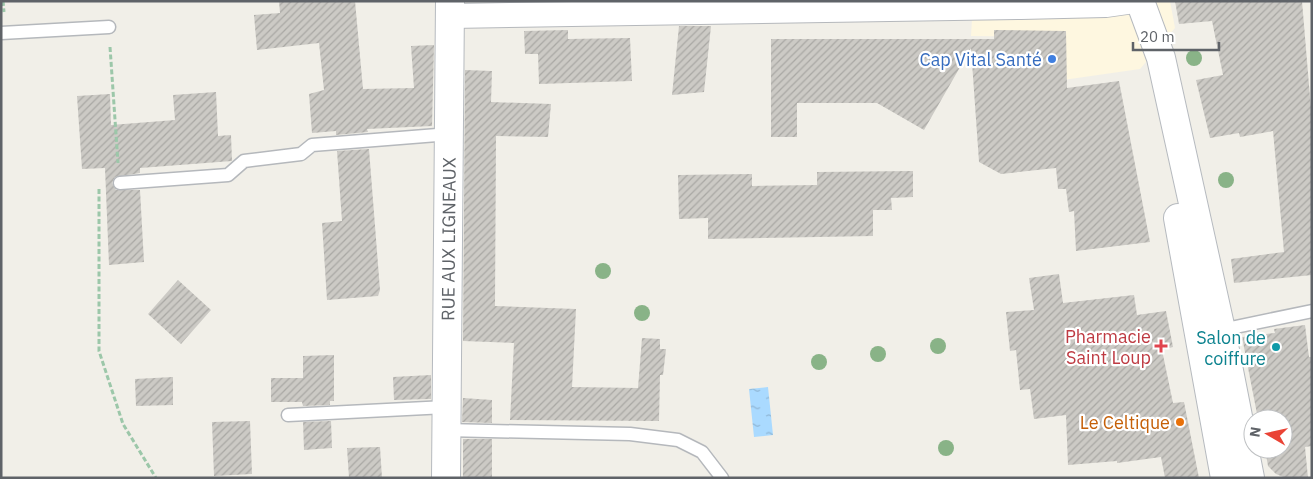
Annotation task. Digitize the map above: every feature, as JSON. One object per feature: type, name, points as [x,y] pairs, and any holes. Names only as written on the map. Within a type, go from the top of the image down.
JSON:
[{"type":"main road","points":[[1132,2],[1179,186],[1236,478]]},
{"type":"main road","points":[[1132,2],[1161,58],[1221,330],[1250,478]]},
{"type":"main road","name":"RUE AUX LIGNEAUX","points":[[446,478],[445,418],[450,134],[450,8]]},
{"type":"main road","points":[[1159,108],[1225,478]]},
{"type":"street","points":[[450,8],[1132,2]]},
{"type":"lane","points":[[1,33],[109,28]]},
{"type":"lane","points":[[120,183],[228,175],[244,160],[300,154],[312,145],[450,134]]},
{"type":"lane","points":[[1221,330],[1312,311]]},
{"type":"lane","points":[[288,415],[445,418],[678,440],[702,452],[722,478]]},
{"type":"path","points":[[109,28],[118,166]]},
{"type":"path","points":[[99,180],[99,351],[123,424],[156,478]]},
{"type":"shaded area","points":[[973,1],[1170,1],[1175,28],[1140,69],[1056,81],[1053,37],[971,36]]},
{"type":"water","points":[[768,387],[773,435],[754,437],[749,389]]},
{"type":"building","points":[[279,1],[355,1],[363,89],[414,88],[411,46],[434,45],[432,126],[367,129],[368,132],[336,135],[336,131],[312,133],[309,94],[324,90],[319,43],[257,50],[254,15],[280,13]]},
{"type":"building","points":[[1175,1],[1302,1],[1312,121],[1312,275],[1234,283],[1231,259],[1284,252],[1273,131],[1240,137],[1239,133],[1210,138],[1196,80],[1223,75],[1212,21],[1179,24]]},
{"type":"building","points":[[679,26],[711,26],[704,92],[672,95]]},
{"type":"building","points":[[568,30],[568,39],[630,38],[632,81],[539,84],[538,54],[525,54],[524,31]]},
{"type":"building","points":[[994,30],[1066,31],[1067,88],[1119,81],[1150,242],[1076,251],[1074,211],[1069,212],[1066,189],[1058,189],[1056,168],[1001,174],[979,162],[971,48],[924,130],[877,103],[797,103],[797,137],[771,137],[771,39],[994,39]]},
{"type":"building","points":[[465,70],[492,71],[491,102],[551,104],[548,137],[496,136],[495,306],[576,309],[572,387],[638,388],[642,338],[660,339],[660,349],[666,349],[663,375],[660,375],[659,421],[510,420],[514,343],[463,341]]},
{"type":"building","points":[[216,92],[218,136],[231,135],[232,161],[140,168],[140,173],[115,177],[112,183],[116,190],[140,190],[144,262],[109,265],[105,168],[82,169],[77,96],[110,94],[111,125],[175,120],[173,95]]},
{"type":"building","points":[[369,149],[380,290],[378,296],[327,300],[322,223],[342,221],[337,151]]},
{"type":"building","points":[[913,171],[913,197],[891,198],[892,210],[873,210],[873,236],[708,239],[708,218],[679,219],[678,175],[752,174],[752,186],[817,185],[817,172]]},
{"type":"building","points":[[1059,274],[1063,303],[1134,295],[1137,315],[1166,311],[1173,347],[1162,350],[1173,403],[1184,402],[1199,478],[1165,478],[1161,457],[1117,463],[1117,461],[1068,465],[1066,415],[1034,419],[1030,389],[1020,390],[1016,350],[1010,351],[1006,312],[1034,310],[1029,278]]},
{"type":"building","points":[[178,280],[211,310],[181,344],[148,314]]},
{"type":"building","points":[[1305,325],[1309,357],[1312,357],[1312,446],[1305,447],[1308,478],[1286,478],[1276,474],[1268,466],[1267,459],[1293,459],[1293,409],[1256,409],[1242,337],[1275,333],[1274,329]]},
{"type":"building","points":[[334,355],[334,401],[330,401],[330,405],[303,406],[302,402],[271,402],[271,378],[303,378],[303,356]]},
{"type":"building","points":[[431,375],[431,399],[394,400],[393,377]]},
{"type":"building","points":[[173,377],[173,405],[136,406],[135,379]]},
{"type":"building","points":[[463,398],[492,400],[492,423],[462,422]]},
{"type":"building","points":[[250,421],[252,474],[214,476],[212,422]]},
{"type":"building","points":[[331,421],[332,448],[304,450],[303,422]]},
{"type":"building","points":[[463,439],[492,439],[492,478],[463,478]]},
{"type":"building","points":[[380,447],[382,478],[349,478],[347,448]]},
{"type":"place","name":"Cap Vital Santé","points":[[1052,59]]},
{"type":"place","name":"Pharmacie Saint Loup","points":[[1161,346]]},
{"type":"place","name":"Salon de coiffure","points":[[1276,347]]},
{"type":"place","name":"Le Celtique","points":[[1180,422]]}]
